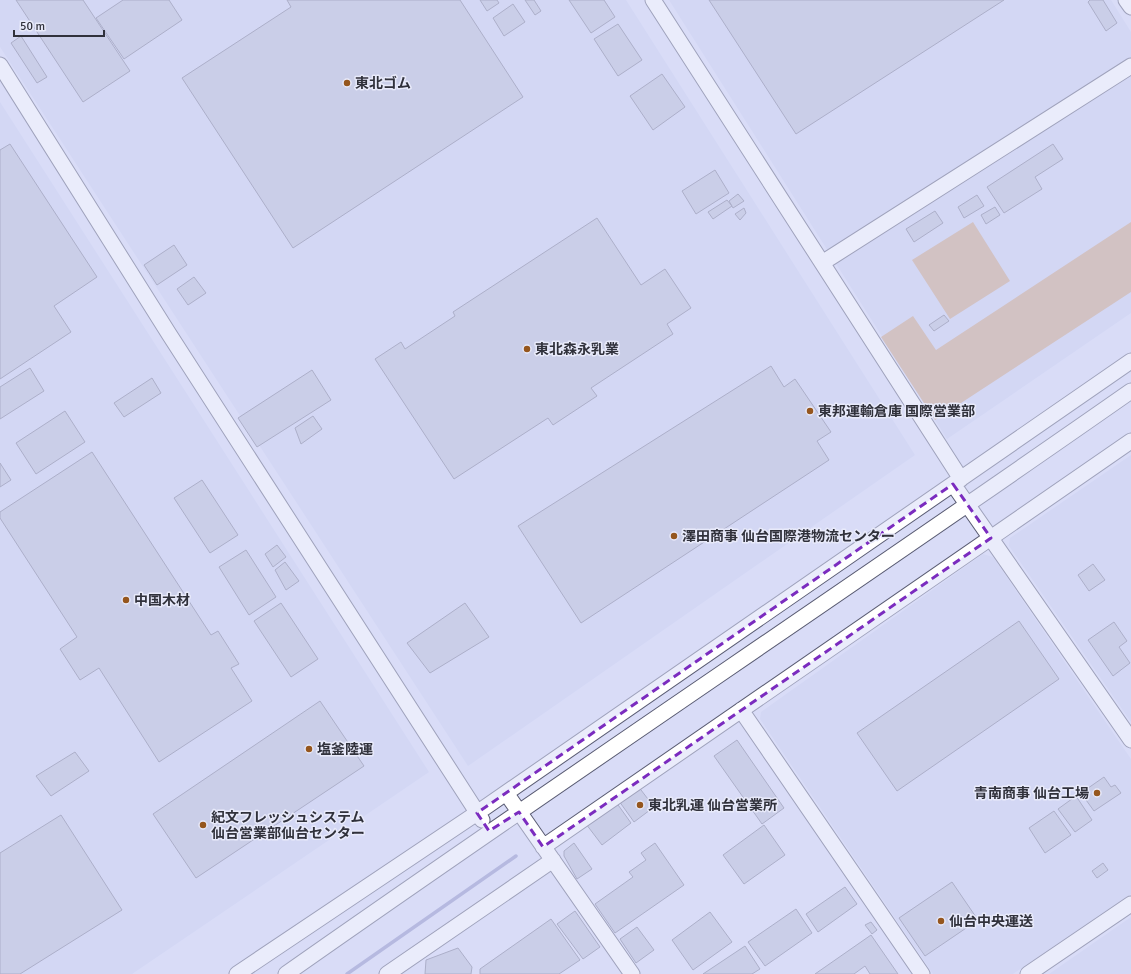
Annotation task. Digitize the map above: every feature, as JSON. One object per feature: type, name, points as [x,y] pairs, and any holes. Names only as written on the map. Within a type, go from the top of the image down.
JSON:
[{"type":"street","points":[[653,0],[822,262],[957,481],[968,505],[1131,740]]},
{"type":"street","points":[[1126,0],[1131,7]]},
{"type":"street","points":[[0,65],[5,84],[169,334],[489,831]]},
{"type":"street","points":[[822,262],[1131,66]]},
{"type":"street","points":[[237,974],[477,813],[1131,361]]},
{"type":"street","points":[[286,974],[489,831],[968,505],[1131,391]]},
{"type":"street","points":[[543,847],[1131,441]]},
{"type":"street","points":[[741,710],[922,974]]},
{"type":"street","points":[[506,793],[632,974]]},
{"type":"street","points":[[386,974],[553,860]]},
{"type":"street","points":[[1028,974],[1131,904]]},
{"type":"highlighted area","points":[[953,484],[991,538],[543,847],[519,812],[489,831],[477,813]]},
{"type":"shaded area","points":[[0,0],[626,0],[915,455],[468,766],[0,47]]},
{"type":"shaded area","points":[[669,0],[1111,0],[1131,32],[1131,313],[947,439]]},
{"type":"shaded area","points":[[0,102],[429,772],[132,974],[0,974]]},
{"type":"shaded area","points":[[973,222],[1010,281],[950,319],[912,260]]},
{"type":"shaded area","points":[[1131,222],[1131,292],[935,420],[881,337],[913,316],[936,350]]},
{"type":"shaded area","points":[[1131,455],[1131,722],[1009,546],[1010,538]]},
{"type":"shaded area","points":[[983,554],[993,557],[1131,759],[1131,894],[1013,974],[933,974],[760,719],[761,712]]},
{"type":"shaded area","points":[[1131,917],[1131,974],[1049,974]]},
{"type":"building","points":[[16,0],[83,0],[130,71],[83,102]]},
{"type":"building","points":[[123,0],[169,0],[182,20],[124,59],[96,18]]},
{"type":"building","points":[[287,0],[460,0],[523,97],[293,248],[182,78],[291,7]]},
{"type":"building","points":[[480,0],[497,0],[499,3],[487,11]]},
{"type":"building","points":[[525,0],[534,0],[541,11],[535,15]]},
{"type":"building","points":[[569,0],[604,0],[615,17],[591,33]]},
{"type":"building","points":[[709,0],[1004,0],[796,134]]},
{"type":"building","points":[[1090,0],[1103,0],[1117,23],[1106,31],[1088,2]]},
{"type":"building","points":[[513,4],[525,22],[504,36],[493,18]]},
{"type":"building","points":[[618,24],[642,60],[618,76],[594,39]]},
{"type":"building","points":[[21,36],[47,77],[37,83],[11,43]]},
{"type":"building","points":[[662,74],[685,107],[653,130],[630,96]]},
{"type":"building","points":[[10,144],[97,277],[54,306],[71,332],[0,379],[0,150]]},
{"type":"building","points":[[1053,144],[1063,159],[1035,177],[1042,189],[1004,213],[987,187]]},
{"type":"building","points":[[715,170],[729,193],[696,214],[682,191]]},
{"type":"building","points":[[738,194],[744,201],[733,208],[729,201]]},
{"type":"building","points":[[977,195],[984,206],[964,218],[958,207]]},
{"type":"building","points":[[727,200],[732,206],[713,219],[708,212]]},
{"type":"building","points":[[995,207],[1000,215],[986,224],[981,215]]},
{"type":"building","points":[[744,208],[746,213],[740,220],[735,214]]},
{"type":"building","points":[[935,211],[943,223],[914,242],[906,229]]},
{"type":"building","points":[[597,218],[641,285],[665,269],[691,308],[667,324],[673,334],[591,388],[597,396],[553,425],[548,418],[454,479],[375,359],[401,342],[405,349],[455,316],[453,312]]},
{"type":"building","points":[[174,245],[187,265],[157,285],[144,265]]},
{"type":"building","points":[[194,277],[206,293],[188,305],[177,289]]},
{"type":"building","points":[[944,315],[949,321],[934,331],[929,325]]},
{"type":"building","points":[[771,366],[784,387],[795,379],[831,432],[817,441],[829,460],[581,623],[518,526]]},
{"type":"building","points":[[30,368],[44,391],[0,419],[0,387]]},
{"type":"building","points":[[312,370],[331,400],[257,447],[238,418]]},
{"type":"building","points":[[152,378],[161,393],[124,417],[114,403]]},
{"type":"building","points":[[65,411],[85,442],[36,474],[16,443]]},
{"type":"building","points":[[313,416],[322,429],[301,444],[295,428]]},
{"type":"building","points":[[92,452],[211,635],[218,631],[239,664],[231,668],[252,701],[159,762],[99,668],[80,680],[60,649],[77,637],[0,518],[0,512]]},
{"type":"building","points":[[0,463],[11,480],[0,487]]},
{"type":"building","points":[[202,480],[238,535],[210,553],[174,498]]},
{"type":"building","points":[[277,545],[286,557],[273,567],[265,554]]},
{"type":"building","points":[[246,550],[276,597],[249,615],[219,567]]},
{"type":"building","points":[[285,562],[299,581],[286,590],[275,570]]},
{"type":"building","points":[[1093,564],[1105,580],[1089,591],[1078,575]]},
{"type":"building","points":[[281,603],[318,659],[291,677],[254,621]]},
{"type":"building","points":[[465,603],[489,637],[430,673],[407,643]]},
{"type":"building","points":[[1019,621],[1059,679],[897,791],[857,733]]},
{"type":"building","points":[[1114,622],[1127,641],[1119,647],[1130,663],[1113,676],[1088,640]]},
{"type":"building","points":[[320,701],[364,766],[196,878],[153,814]]},
{"type":"building","points":[[737,740],[784,808],[762,824],[714,756]]},
{"type":"building","points":[[75,752],[89,771],[51,796],[36,776]]},
{"type":"building","points":[[1104,777],[1111,787],[1115,785],[1121,793],[1094,811],[1081,793]]},
{"type":"building","points":[[638,786],[654,807],[634,822],[619,801]]},
{"type":"building","points":[[1076,796],[1092,820],[1075,832],[1058,809]]},
{"type":"building","points":[[616,802],[631,823],[602,845],[586,824]]},
{"type":"building","points":[[1054,811],[1071,835],[1045,853],[1029,828]]},
{"type":"building","points":[[61,815],[122,910],[20,974],[0,974],[0,853]]},
{"type":"building","points":[[764,825],[785,855],[744,884],[723,855]]},
{"type":"building","points":[[574,843],[592,869],[577,879],[564,856],[564,851]]},
{"type":"building","points":[[655,843],[684,885],[615,933],[595,904],[633,877],[629,872],[646,860],[641,853]]},
{"type":"building","points":[[1103,863],[1108,870],[1097,878],[1092,871]]},
{"type":"building","points":[[952,882],[978,920],[925,956],[899,918]]},
{"type":"building","points":[[845,887],[857,904],[818,932],[806,914]]},
{"type":"building","points":[[796,909],[812,933],[765,966],[748,942]]},
{"type":"building","points":[[575,911],[600,947],[583,959],[557,924]]},
{"type":"building","points":[[710,912],[732,942],[693,970],[672,940]]},
{"type":"building","points":[[551,919],[580,960],[559,974],[480,974],[480,969]]},
{"type":"building","points":[[871,922],[877,930],[872,934],[865,925]]},
{"type":"building","points":[[637,927],[654,950],[636,963],[620,939]]},
{"type":"building","points":[[871,935],[898,974],[870,974],[865,966],[854,974],[815,974]]},
{"type":"building","points":[[745,946],[760,969],[752,974],[703,974]]},
{"type":"building","points":[[458,948],[472,967],[471,974],[425,974],[426,960]]},
{"type":"waterway","points":[[347,974],[516,856]]},
{"type":"place","name":"東北ゴム","points":[[347,83]]},
{"type":"place","name":"東北森永乳業","points":[[527,349]]},
{"type":"place","name":"東邦運輸倉庫 国際営業部","points":[[810,411]]},
{"type":"place","name":"澤田商事 仙台国際港物流センター","points":[[674,536]]},
{"type":"place","name":"中国木材","points":[[126,600]]},
{"type":"place","name":"塩釜陸運","points":[[309,749]]},
{"type":"place","name":"青南商事 仙台工場","points":[[1097,793]]},
{"type":"place","name":"東北乳運 仙台営業所","points":[[640,805]]},
{"type":"place","name":"紀文フレッシュシステム 仙台営業部仙台センター","points":[[203,825]]},
{"type":"place","name":"仙台中央運送","points":[[941,921]]}]
